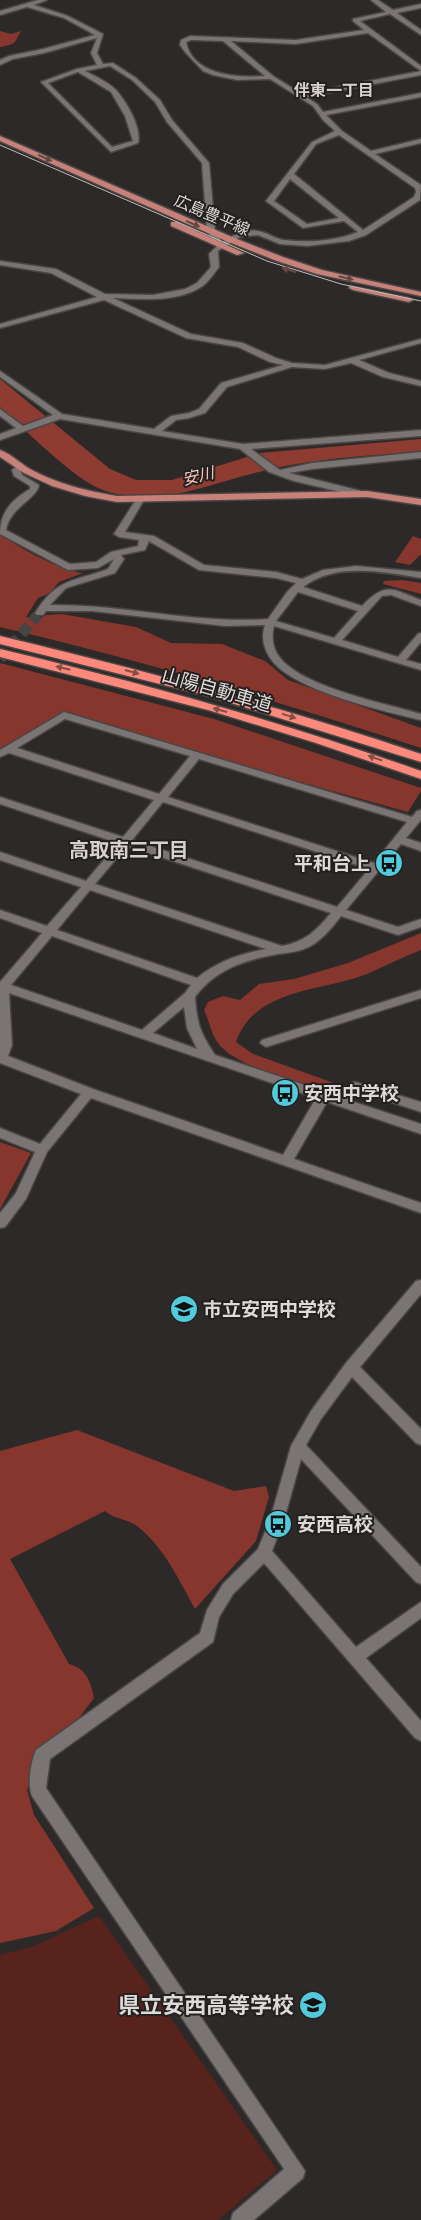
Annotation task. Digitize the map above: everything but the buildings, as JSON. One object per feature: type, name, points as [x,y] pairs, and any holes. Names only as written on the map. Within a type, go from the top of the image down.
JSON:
[{"type":"highway","name":"山陽自動車道","points":[[0,640],[101,663],[256,705],[421,758]]},
{"type":"highway","name":"山陽自動車道","points":[[0,653],[92,675],[245,717],[421,775]]},
{"type":"main road","name":"広島豊平線","points":[[0,138],[229,239],[320,272],[421,294]]},
{"type":"main road","name":"広島豊平線","points":[[0,147],[220,245],[313,277],[382,295],[421,302]]},
{"type":"main road","points":[[0,453],[20,468],[44,481],[85,494],[140,500],[367,494],[421,502]]},
{"type":"street","points":[[0,13],[44,0]]},
{"type":"street","points":[[374,0],[421,33]]},
{"type":"street","points":[[28,5],[66,17],[101,35]]},
{"type":"street","points":[[421,6],[356,19],[356,23],[421,71]]},
{"type":"street","points":[[271,77],[247,79],[218,76],[192,60],[183,45],[183,41],[190,38],[296,42],[367,31]]},
{"type":"street","points":[[0,63],[11,57],[44,51],[101,35]]},
{"type":"street","points":[[100,64],[94,53],[101,35]]},
{"type":"street","points":[[0,326],[105,297],[153,297],[187,291],[200,285],[215,267],[213,254],[220,245],[229,239],[249,233],[259,233],[280,242],[307,244],[329,242],[363,233],[417,198],[420,192],[418,187],[340,132],[325,119],[315,105],[271,77],[224,39]]},
{"type":"street","points":[[79,70],[109,88],[119,99],[130,120],[137,139],[136,142],[112,150],[44,82],[79,70],[100,64],[111,64],[158,100],[169,121],[205,162],[211,231],[220,245]]},
{"type":"street","points":[[299,96],[421,71]]},
{"type":"street","points":[[323,114],[421,95]]},
{"type":"street","points":[[340,132],[314,143],[270,201],[306,226],[344,219]]},
{"type":"street","points":[[370,153],[421,141]]},
{"type":"street","points":[[290,175],[363,233]]},
{"type":"street","points":[[407,204],[421,202]]},
{"type":"street","points":[[0,263],[53,271],[189,336],[240,345],[273,360],[292,365],[325,367],[421,341]]},
{"type":"street","points":[[352,360],[386,375],[421,384]]},
{"type":"street","points":[[155,433],[165,421],[174,417],[201,412],[208,407],[224,385],[292,365]]},
{"type":"street","points":[[0,373],[57,416],[243,447],[421,433]]},
{"type":"street","points":[[0,412],[23,428]]},
{"type":"street","points":[[0,437],[57,416]]},
{"type":"street","points":[[243,447],[277,471],[297,479],[347,492],[367,494]]},
{"type":"street","points":[[277,471],[421,455]]},
{"type":"street","points":[[20,468],[16,470],[18,476],[35,485],[34,490],[25,495],[8,516],[1,526],[1,531],[68,568],[98,565],[114,554],[142,548],[145,542],[143,538]]},
{"type":"street","points":[[140,500],[119,534],[152,538],[202,568],[276,575],[364,610]]},
{"type":"street","points":[[114,554],[120,558],[112,571],[70,582],[57,590],[40,612],[91,608],[194,622],[253,624],[270,622],[421,667]]},
{"type":"street","points":[[421,575],[377,569],[352,568],[329,572],[299,585],[270,622],[266,634],[268,648],[292,674],[314,684],[421,717]]},
{"type":"street","points":[[336,642],[379,594],[392,592],[421,602]]},
{"type":"street","points":[[400,661],[421,636]]},
{"type":"street","points":[[4,751],[64,715],[197,755],[418,817],[321,933],[301,946],[284,951],[244,957],[215,970],[199,983],[189,996],[143,1035]]},
{"type":"street","points":[[4,751],[160,798],[375,867]]},
{"type":"street","points":[[197,755],[2,986],[6,1044],[0,1058],[89,1092],[421,1208]]},
{"type":"street","points":[[0,800],[398,931],[421,923]]},
{"type":"street","points":[[399,839],[421,847]]},
{"type":"street","points":[[0,856],[284,951]]},
{"type":"street","points":[[0,914],[199,983]]},
{"type":"street","points":[[2,986],[421,1129]]},
{"type":"street","points":[[266,1044],[421,994]]},
{"type":"street","points":[[189,996],[191,1019],[197,1041],[210,1056]]},
{"type":"street","points":[[343,1103],[355,1086],[421,1107]]},
{"type":"street","points":[[0,1223],[20,1196],[42,1150],[89,1092]]},
{"type":"street","points":[[287,1160],[324,1096]]},
{"type":"street","points":[[0,1133],[42,1150]]},
{"type":"street","points":[[240,2220],[296,2171],[38,1790],[42,1755],[207,1637],[212,1615],[228,1588],[264,1553],[277,1520],[298,1446],[316,1415],[351,1367],[418,1292]]},
{"type":"street","points":[[351,1367],[421,1439]]},
{"type":"street","points":[[298,1446],[421,1577]]},
{"type":"street","points":[[264,1553],[421,1733]]},
{"type":"street","points":[[354,1658],[421,1610]]},
{"type":"shaded area","points":[[0,31],[11,34],[21,31],[14,43],[0,47]]},
{"type":"shaded area","points":[[0,533],[16,545],[40,558],[64,568],[83,573],[59,582],[50,593],[38,598],[26,617],[41,618],[46,615],[62,614],[136,627],[171,643],[222,644],[265,661],[288,680],[421,728],[421,748],[212,683],[0,627]]},
{"type":"shaded area","points":[[413,536],[421,539],[421,554],[410,565],[395,562]]},
{"type":"shaded area","points":[[402,580],[421,583],[421,594],[383,584],[384,581]]},
{"type":"shaded area","points":[[0,663],[214,719],[421,788],[421,791],[408,812],[199,754],[67,713],[0,749]]},
{"type":"shaded area","points":[[421,933],[421,950],[358,977],[296,993],[277,1000],[260,1010],[246,1023],[236,1042],[253,1054],[342,1086],[338,1095],[256,1068],[227,1052],[218,1043],[204,1010],[208,1002],[223,996],[240,1000],[259,984],[294,979],[348,963]]},
{"type":"shaded area","points":[[0,1142],[31,1153],[0,1209]]},
{"type":"shaded area","points":[[77,1430],[234,1491],[266,1486],[269,1497],[256,1541],[195,1609],[170,1564],[147,1534],[130,1522],[105,1511],[10,1559],[69,1664],[80,1669],[87,1676],[94,1698],[79,1718],[45,1743],[27,1790],[34,1815],[94,1908],[56,1931],[0,1943],[0,1451]]},
{"type":"shaded area","points":[[99,1916],[277,2170],[218,2220],[0,2220],[0,1955],[34,1946]]},
{"type":"water","name":"安川","points":[[0,379],[110,469],[136,480],[172,480],[260,453],[421,439],[421,451],[338,458],[292,465],[265,470],[182,493],[162,496],[123,495],[103,490],[78,476],[0,407]]},
{"type":"tunnel","points":[[0,659],[38,615]]},
{"type":"tram line","points":[[0,145],[267,261],[341,284],[421,301]]},
{"type":"place","name":"平和台上","points":[[389,863]]},
{"type":"place","name":"安西中学校","points":[[285,1093]]},
{"type":"place","name":"市立安西中学校","points":[[184,1309]]},
{"type":"place","name":"安西高校","points":[[278,1524]]},
{"type":"place","name":"県立安西高等学校","points":[[313,2005]]},
{"type":"district","name":"伴東一丁目","points":[[334,90]]},
{"type":"district","name":"高取南三丁目","points":[[129,850]]}]
